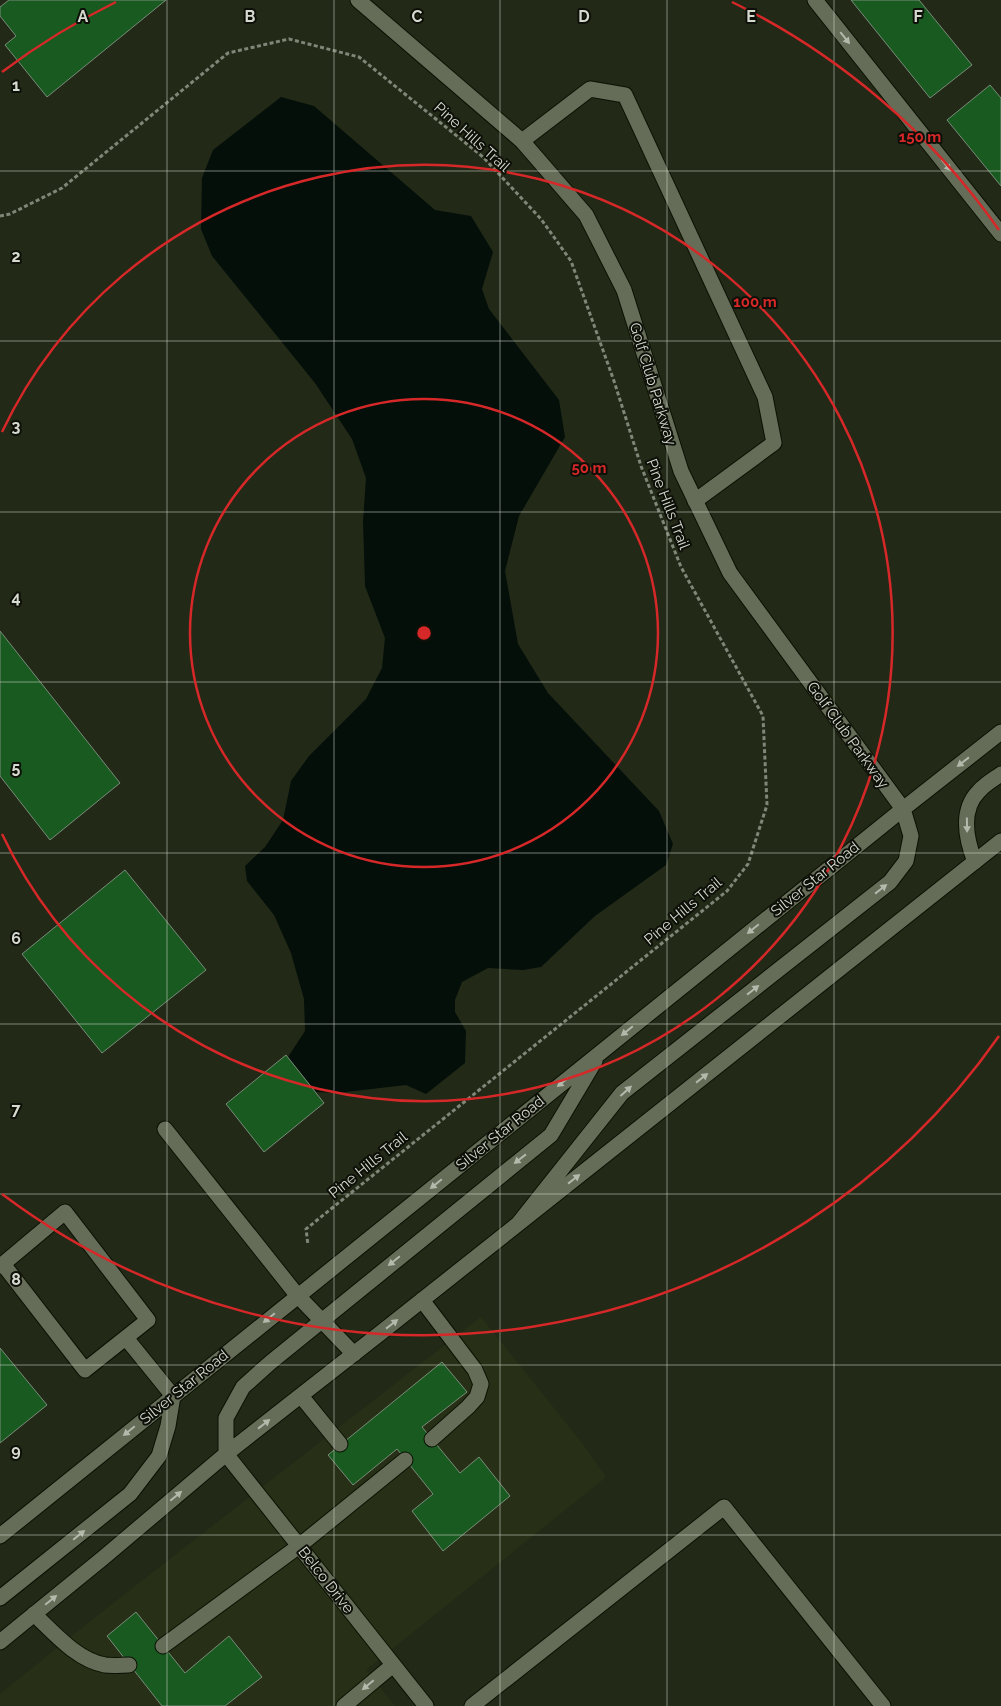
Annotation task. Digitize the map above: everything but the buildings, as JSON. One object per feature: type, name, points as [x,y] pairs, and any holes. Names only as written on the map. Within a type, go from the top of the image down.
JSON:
[{"type":"main road","name":"Golf Club Parkway","points":[[358,0],[522,140],[586,215],[624,290],[681,472],[730,573],[903,809],[911,836],[906,861],[890,882],[622,1093],[518,1224]]},
{"type":"main road","points":[[815,0],[1001,234]]},
{"type":"main road","points":[[522,140],[590,89],[625,95],[765,396],[774,443],[695,501]]},
{"type":"main road","name":"Silver Star Road","points":[[0,1536],[297,1295],[1001,732]]},
{"type":"main road","points":[[974,862],[969,848],[967,832],[968,806],[979,790],[1001,774]]},
{"type":"main road","points":[[0,1642],[226,1454],[1001,841]]},
{"type":"main road","points":[[226,1454],[226,1418],[244,1387],[322,1320],[551,1135],[601,1051]]},
{"type":"main road","points":[[166,1129],[297,1295],[354,1354]]},
{"type":"main road","points":[[65,1212],[148,1320],[126,1338],[85,1370],[1,1265],[65,1212]]},
{"type":"main road","points":[[422,1300],[475,1370],[481,1384],[477,1397],[432,1439]]},
{"type":"main road","points":[[0,1598],[130,1494],[159,1456],[168,1426],[173,1396],[126,1338]]},
{"type":"main road","points":[[301,1396],[340,1444]]},
{"type":"main road","name":"Belco Drive","points":[[226,1454],[426,1706]]},
{"type":"main road","points":[[163,1646],[299,1546],[369,1481],[405,1460]]},
{"type":"main road","points":[[472,1706],[724,1507],[883,1706]]},
{"type":"main road","points":[[34,1614],[67,1644],[85,1657],[105,1665],[129,1665]]},
{"type":"main road","points":[[344,1706],[393,1665]]},
{"type":"path","name":"Pine Hills Trail","points":[[0,216],[10,214],[62,188],[228,53],[290,39],[360,57],[483,157],[540,219],[571,262],[614,381],[641,466],[681,567],[763,716],[767,806],[748,864],[727,891],[306,1229],[308,1245]]},
{"type":"shaded area","points":[[281,97],[314,106],[435,210],[471,216],[493,252],[482,289],[489,309],[559,400],[565,437],[519,516],[505,571],[518,644],[548,693],[659,811],[673,844],[666,865],[595,916],[541,967],[523,970],[488,968],[462,982],[455,1000],[455,1012],[466,1031],[465,1063],[426,1094],[406,1085],[337,1093],[316,1092],[288,1057],[305,1031],[304,999],[291,953],[274,915],[247,881],[245,866],[265,847],[283,820],[291,781],[309,756],[366,699],[382,668],[385,638],[365,586],[363,521],[366,478],[352,439],[315,383],[212,256],[201,229],[202,178],[213,150]]},
{"type":"shaded area","points":[[481,1317],[582,1443],[606,1477],[366,1670],[395,1706],[0,1706],[0,1694],[107,1608]]}]
